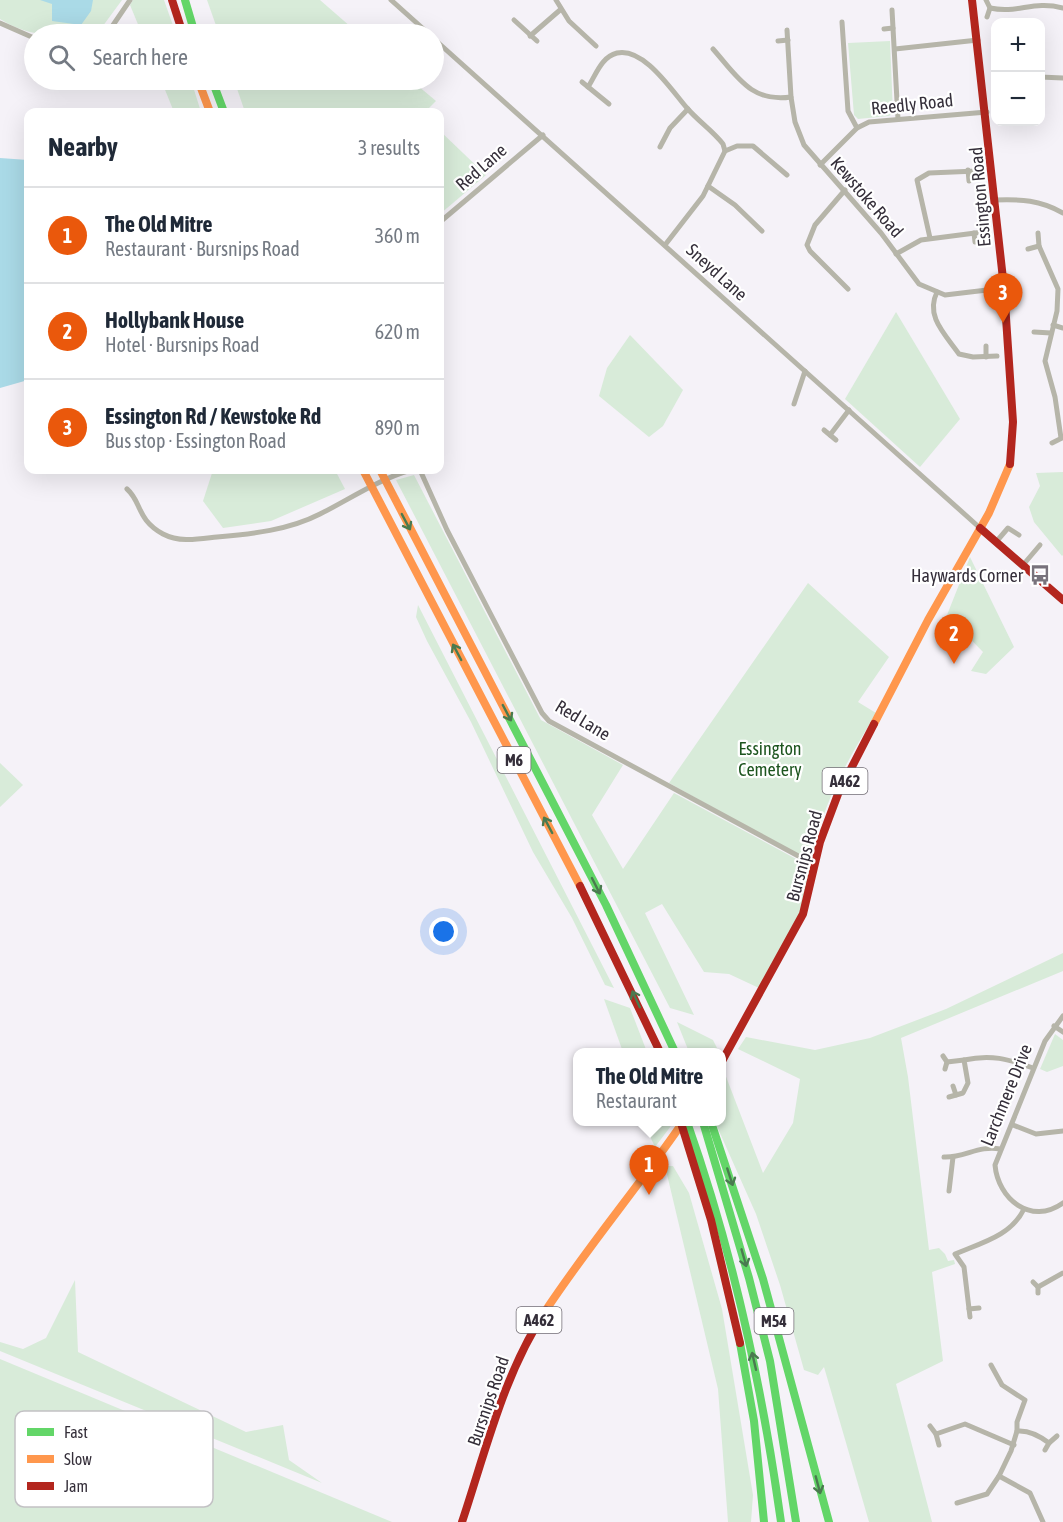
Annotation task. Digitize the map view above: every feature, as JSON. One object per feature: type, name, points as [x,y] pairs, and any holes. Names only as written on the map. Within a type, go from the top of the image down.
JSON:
[{"type":"main road","points":[[172,0],[180,24]]},
{"type":"main road","points":[[185,0],[192,24]]},
{"type":"main road","name":"Essington Road","points":[[972,0],[987,112],[1004,288],[1013,422],[1012,456],[1003,484],[980,528]]},
{"type":"main road","points":[[202,90],[208,108]]},
{"type":"main road","points":[[216,90],[222,108]]},
{"type":"main road","name":"M6","points":[[365,474],[591,908],[658,1048]]},
{"type":"main road","name":"M6","points":[[382,474],[606,905],[673,1048]]},
{"type":"main road","points":[[980,528],[1063,600]]},
{"type":"main road","name":"Bursnips Road","points":[[726,1054],[803,914],[828,817],[838,794],[928,620],[980,528]]},
{"type":"main road","name":"Bursnips Road","points":[[462,1522],[509,1381],[532,1331],[572,1271],[681,1126]]},
{"type":"main road","points":[[685,1126],[728,1250],[759,1388],[781,1522]]},
{"type":"main road","name":"M54","points":[[685,1126],[737,1332],[756,1437],[765,1522]]},
{"type":"main road","points":[[704,1126],[749,1278],[770,1361],[796,1522]]},
{"type":"main road","name":"M54","points":[[712,1126],[763,1279],[829,1522]]},
{"type":"main road","points":[[749,1278],[766,1310],[799,1431],[808,1448]]},
{"type":"main road","points":[[759,1388],[757,1406],[765,1460],[768,1516],[765,1522]]},
{"type":"street","points":[[114,24],[130,0]]},
{"type":"street","points":[[391,0],[418,24]]},
{"type":"street","points":[[556,0],[560,10],[584,37],[596,46]]},
{"type":"street","points":[[986,0],[990,8],[987,17]]},
{"type":"street","points":[[990,8],[1013,9],[1037,3],[1063,8]]},
{"type":"street","points":[[530,36],[560,10]]},
{"type":"street","points":[[892,10],[898,119]]},
{"type":"street","points":[[514,20],[537,41]]},
{"type":"street","points":[[842,22],[848,111],[858,128]]},
{"type":"street","points":[[0,23],[24,34]]},
{"type":"street","points":[[884,29],[893,28]]},
{"type":"street","name":"Kewstoke Road","points":[[787,30],[791,97],[799,134],[808,152],[845,190],[919,284],[937,292]]},
{"type":"street","points":[[578,43],[584,37]]},
{"type":"street","points":[[778,41],[788,40]]},
{"type":"street","points":[[895,49],[978,40]]},
{"type":"street","name":"Sneyd Lane","points":[[444,48],[980,528]]},
{"type":"street","points":[[713,49],[721,54],[754,93],[771,98],[791,97]]},
{"type":"street","points":[[588,87],[605,61],[618,53],[628,52],[637,56],[666,81],[688,109],[719,138],[725,151]]},
{"type":"street","points":[[1045,77],[1063,78]]},
{"type":"street","points":[[582,82],[609,104]]},
{"type":"street","points":[[660,147],[676,121],[688,109]]},
{"type":"street","name":"Reedly Road","points":[[820,165],[858,128],[869,122],[987,112]]},
{"type":"street","name":"Red Lane","points":[[444,219],[543,135]]},
{"type":"street","points":[[655,138],[663,140]]},
{"type":"street","points":[[665,245],[708,186],[725,151],[737,146],[753,146],[787,175]]},
{"type":"street","points":[[775,174],[780,168]]},
{"type":"street","points":[[968,170],[969,181]]},
{"type":"street","points":[[930,238],[918,180],[929,173],[977,171]]},
{"type":"street","points":[[708,186],[761,227]]},
{"type":"street","points":[[845,190],[825,212],[807,239],[810,251],[848,290]]},
{"type":"street","points":[[995,200],[1039,201],[1063,213]]},
{"type":"street","points":[[896,254],[921,240],[982,232]]},
{"type":"street","points":[[974,233],[975,242]]},
{"type":"street","points":[[1038,233],[1039,246],[1060,289],[1045,361],[1055,396],[1062,438],[1052,443]]},
{"type":"street","points":[[1028,249],[1039,246]]},
{"type":"street","points":[[997,356],[959,354],[936,322],[932,303],[937,292],[945,295],[1004,288]]},
{"type":"street","points":[[1053,325],[1063,328]]},
{"type":"street","points":[[1034,332],[1051,333]]},
{"type":"street","points":[[986,346],[987,357]]},
{"type":"street","points":[[794,404],[805,371]]},
{"type":"street","points":[[1055,396],[1063,396]]},
{"type":"street","points":[[830,435],[849,410]]},
{"type":"street","points":[[824,430],[836,440]]},
{"type":"street","points":[[127,489],[132,493],[138,511],[148,523],[164,535],[189,540],[270,531],[318,515],[398,474]]},
{"type":"street","name":"Red Lane","points":[[422,474],[472,580],[542,713],[549,721],[815,865]]},
{"type":"street","points":[[996,542],[1008,528],[1019,535]]},
{"type":"street","points":[[1023,565],[1040,545]]},
{"type":"street","name":"Larchmere Drive","points":[[1024,1209],[1010,1201],[999,1185],[995,1165],[1000,1149],[1013,1125],[1033,1068],[1054,1026],[1063,1016]]},
{"type":"street","points":[[1054,1026],[1063,1032]]},
{"type":"street","points":[[945,1069],[945,1059],[964,1060],[982,1056],[999,1056],[1033,1068]]},
{"type":"street","points":[[953,1086],[953,1096],[963,1093],[968,1083],[964,1060]]},
{"type":"street","points":[[1013,1125],[1036,1134],[1063,1131]]},
{"type":"street","points":[[944,1157],[953,1157],[982,1147],[1000,1149]]},
{"type":"street","points":[[950,1191],[953,1157]]},
{"type":"street","points":[[947,1258],[1005,1233],[1018,1220],[1024,1209],[1048,1211],[1063,1203]]},
{"type":"street","points":[[955,1254],[964,1267],[970,1317]]},
{"type":"street","points":[[1036,1287],[1063,1273]]},
{"type":"street","points":[[969,1309],[979,1308]]},
{"type":"street","points":[[957,1503],[987,1494],[999,1476],[1014,1445],[1017,1422],[1025,1400],[1002,1384],[991,1365]]},
{"type":"street","points":[[936,1434],[965,1424],[1014,1445]]},
{"type":"street","points":[[930,1426],[936,1434],[939,1445]]},
{"type":"street","points":[[1017,1431],[1029,1432],[1049,1443]]},
{"type":"street","points":[[1046,1450],[1049,1443],[1057,1436]]},
{"type":"street","points":[[999,1476],[1030,1493],[1042,1522]]},
{"type":"green space","points":[[0,0],[122,0],[104,24],[24,24],[24,30],[0,19]]},
{"type":"green space","points":[[133,0],[164,0],[172,24],[138,24],[130,5]]},
{"type":"green space","points":[[207,0],[320,0],[348,24],[215,24]]},
{"type":"green space","points":[[890,41],[893,113],[889,116],[858,119],[854,115],[848,43]]},
{"type":"green space","points":[[165,90],[194,90],[200,108],[172,108]]},
{"type":"green space","points":[[237,90],[423,90],[436,101],[429,108],[244,108]]},
{"type":"green space","points":[[444,135],[486,175],[444,211]]},
{"type":"green space","points":[[896,312],[960,419],[920,467],[845,399]]},
{"type":"green space","points":[[630,335],[683,390],[663,426],[649,437],[599,396],[607,368]]},
{"type":"green space","points":[[1063,472],[1062,556],[1034,522],[1029,507],[1040,486],[1036,473]]},
{"type":"green space","points":[[212,474],[337,474],[345,489],[271,521],[223,528],[203,501]]},
{"type":"green space","points":[[414,475],[541,720],[623,765],[592,815],[623,869],[674,793],[811,867],[799,915],[759,988],[729,974],[704,972],[662,904],[645,913],[694,1015],[670,1008],[396,480]]},
{"type":"green space","points":[[970,557],[1014,647],[986,674],[971,671],[983,652],[947,615]]},
{"type":"green space","name":"Essington Cemetery","points":[[808,583],[889,657],[858,702],[876,713],[837,782],[823,818],[812,858],[807,860],[669,783]]},
{"type":"green space","points":[[418,605],[614,988],[605,985],[572,918],[533,852],[471,722],[427,641],[416,617]]},
{"type":"green space","points":[[0,763],[23,785],[0,807]]},
{"type":"green space","points":[[1063,953],[1063,971],[901,1038],[908,1077],[929,1250],[939,1248],[948,1261],[954,1260],[955,1264],[932,1272],[943,1361],[896,1384],[932,1522],[869,1522],[824,1367],[818,1375],[804,1370],[780,1285],[756,1214],[717,1126],[726,1126],[726,1077],[763,1173],[793,1123],[800,1079],[738,1049],[746,1037],[815,1050],[870,1038],[946,1009]]},
{"type":"green space","points":[[604,999],[630,1008],[645,1048],[622,1048]]},
{"type":"green space","points":[[677,1022],[713,1040],[717,1048],[687,1048]]},
{"type":"green space","points":[[1055,1034],[1063,1040],[1063,1066],[1047,1072],[1040,1069]]},
{"type":"green space","points":[[645,1126],[671,1126],[655,1147]]},
{"type":"green space","points":[[665,1166],[673,1166],[689,1193],[722,1309],[753,1495],[751,1522],[728,1522],[718,1389]]},
{"type":"green space","points":[[75,1280],[78,1352],[202,1411],[146,1411],[0,1351],[0,1342],[23,1349],[46,1338]]},
{"type":"green space","points":[[0,1359],[125,1411],[15,1411],[15,1507],[213,1507],[213,1448],[392,1522],[0,1522]]},
{"type":"green space","points":[[213,1416],[246,1432],[283,1425],[289,1460],[322,1483],[213,1438]]},
{"type":"water","points":[[40,0],[93,0],[91,11],[82,24],[52,21],[52,4]]},
{"type":"water","points":[[0,158],[24,160],[24,381],[0,388]]},
{"type":"traffic: fast","points":[[185,0],[192,24]]},
{"type":"traffic: fast","points":[[216,90],[222,108]]},
{"type":"traffic: fast","points":[[508,716],[606,905],[673,1048]]},
{"type":"traffic: fast","points":[[688,1126],[718,1220],[744,1319],[765,1420],[781,1522]]},
{"type":"traffic: fast","points":[[704,1126],[749,1278],[770,1361],[796,1522]]},
{"type":"traffic: fast","points":[[712,1126],[763,1279],[829,1522]]},
{"type":"traffic: fast","points":[[740,1343],[754,1421],[764,1522]]},
{"type":"traffic: slow","points":[[202,90],[208,108]]},
{"type":"traffic: slow","points":[[874,724],[928,620],[989,513],[1010,464]]},
{"type":"traffic: slow","points":[[365,474],[580,886]]},
{"type":"traffic: slow","points":[[382,474],[508,716]]},
{"type":"traffic: slow","points":[[546,1310],[680,1126]]},
{"type":"traffic: jam","points":[[172,0],[180,24]]},
{"type":"traffic: jam","points":[[972,0],[1004,288],[1013,422],[1010,464]]},
{"type":"traffic: jam","points":[[980,528],[1063,600]]},
{"type":"traffic: jam","points":[[726,1054],[803,914],[820,842],[838,794],[874,724]]},
{"type":"traffic: jam","points":[[580,886],[658,1048]]},
{"type":"traffic: jam","points":[[682,1126],[711,1220],[740,1343]]},
{"type":"traffic: jam","points":[[462,1522],[507,1386],[531,1334],[546,1310]]},
{"type":"place","name":"Essington Rd / Kewstoke Rd","points":[[1003,323]]},
{"type":"place","name":"Haywards Corner","points":[[1040,575]]},
{"type":"place","name":"Hollybank House","points":[[954,664]]},
{"type":"place","name":"The Old Mitre","points":[[649,1195]]}]
